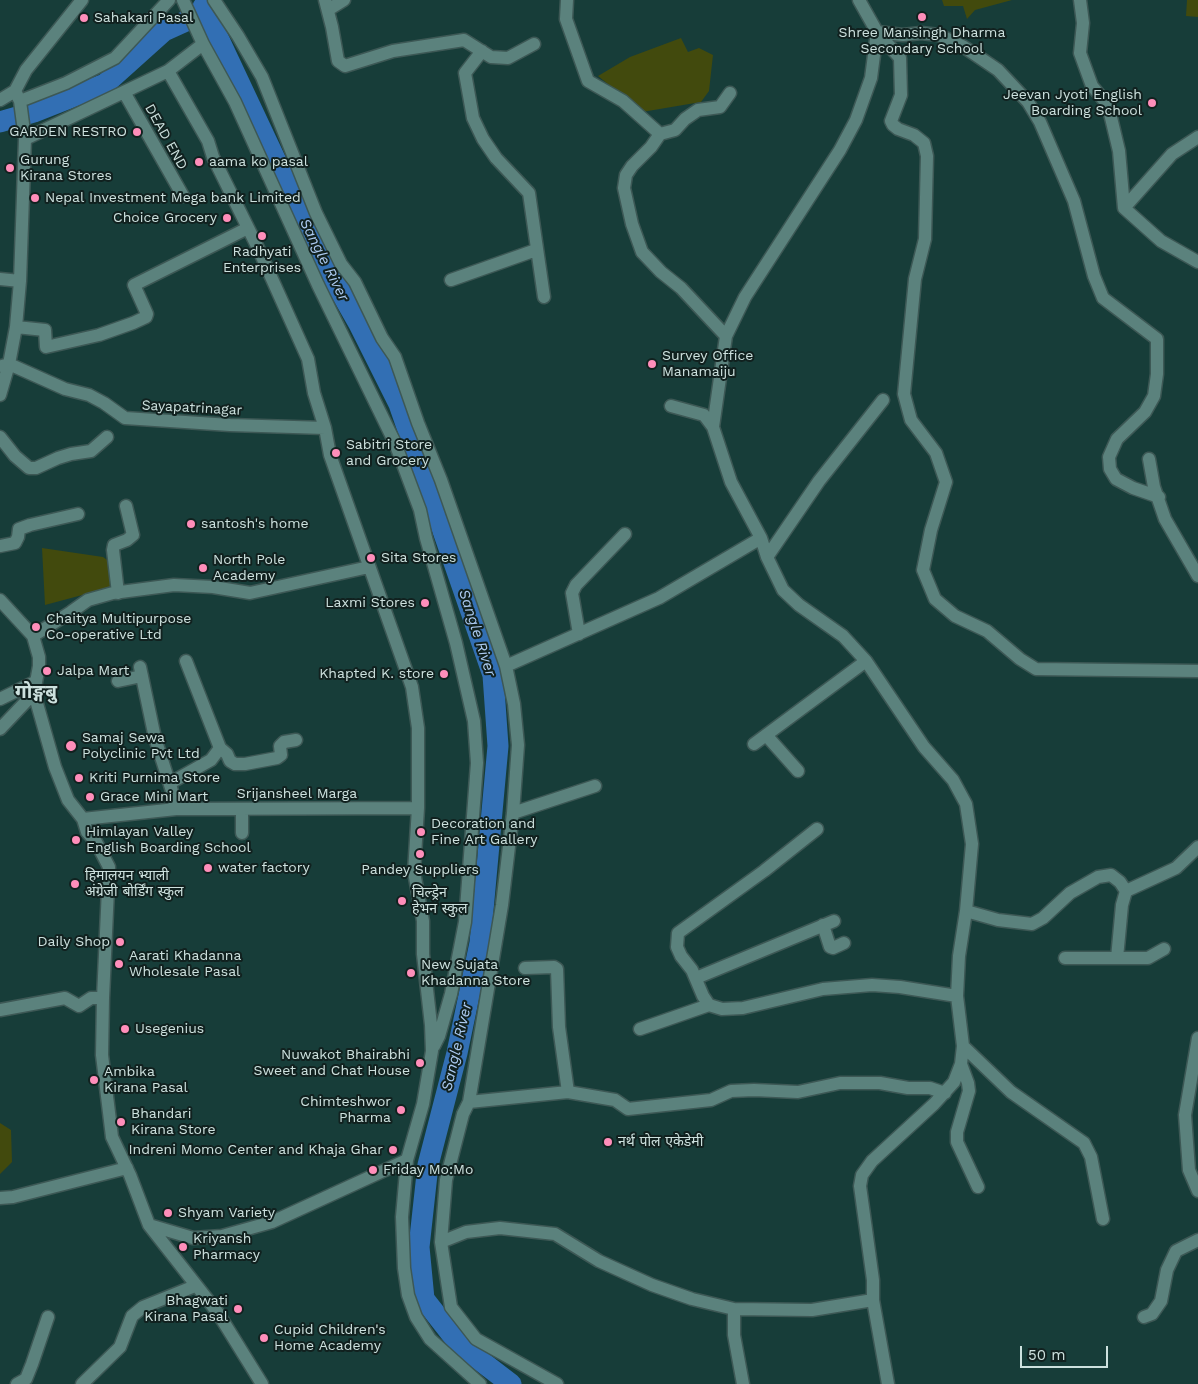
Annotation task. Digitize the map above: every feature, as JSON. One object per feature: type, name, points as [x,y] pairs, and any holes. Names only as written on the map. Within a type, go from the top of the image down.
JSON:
[{"type":"street","points":[[0,395],[5,366],[16,327],[20,281],[25,134],[17,96],[26,70],[82,0]]},
{"type":"street","points":[[0,100],[66,83],[115,58],[169,0]]},
{"type":"street","points":[[183,0],[200,38],[235,102],[318,285],[395,443],[420,510],[470,702],[478,763],[465,922],[451,994],[439,1036],[432,1051]]},
{"type":"street","points":[[214,0],[262,76],[320,221],[341,264],[354,282],[382,338],[395,357],[418,423],[441,480],[506,666],[514,704],[518,745],[513,813],[502,905],[469,1102],[463,1114],[446,1180],[441,1242],[451,1307],[476,1339],[557,1384]]},
{"type":"street","points":[[344,0],[326,5],[338,61],[345,66],[393,51],[464,40],[491,57],[508,58],[534,44]]},
{"type":"street","points":[[567,0],[566,19],[588,81],[623,101],[660,134]]},
{"type":"street","points":[[857,0],[877,32],[900,58],[901,95],[891,120],[893,125],[914,135],[924,143],[927,156],[925,239],[915,279],[904,394],[911,420],[936,453],[946,482],[931,530],[924,570],[935,599],[955,616],[987,631],[1020,659],[1036,669],[1198,671]]},
{"type":"street","points":[[1080,0],[1083,23],[1080,53],[1092,86],[1108,105],[1119,151],[1124,208],[1161,241],[1198,262]]},
{"type":"street","points":[[713,427],[726,336],[745,297],[840,150],[856,120],[871,78],[877,32]]},
{"type":"street","points":[[877,32],[903,35],[939,34],[998,70],[1028,102],[1047,137],[1074,201],[1094,276],[1103,298],[1157,339],[1157,374],[1154,396],[1145,412],[1117,439],[1109,457],[1110,469],[1116,479],[1133,488],[1159,497]]},
{"type":"street","points":[[25,134],[168,71],[200,38]]},
{"type":"street","points":[[482,51],[465,73],[473,118],[482,139],[496,158],[528,193],[544,297]]},
{"type":"street","points":[[168,71],[208,141],[213,157],[308,359],[314,393],[326,428],[330,455],[412,687],[418,728],[418,808],[414,872],[423,922],[423,954],[432,1051],[423,1104],[407,1160],[402,1217],[404,1268],[408,1295],[416,1317],[430,1339],[479,1384]]},
{"type":"street","name":"DEAD END","points":[[124,92],[182,196]]},
{"type":"street","points":[[726,336],[681,288],[661,272],[642,252],[632,224],[624,188],[626,175],[632,166],[660,134],[675,130],[685,119],[698,110],[720,107],[730,93]]},
{"type":"street","points":[[1124,208],[1172,154],[1198,137]]},
{"type":"street","points":[[16,327],[45,330],[46,347],[99,335],[146,317],[147,314],[134,285],[248,228]]},
{"type":"street","points":[[451,280],[536,250]]},
{"type":"street","points":[[0,279],[20,281]]},
{"type":"street","name":"Sayapatrinagar","points":[[5,366],[65,389],[89,395],[125,418],[230,426],[326,428]]},
{"type":"street","points":[[767,557],[819,481],[883,400]]},
{"type":"street","points":[[671,406],[704,415],[713,427],[731,482],[761,538],[767,557],[782,590],[799,605],[842,636],[866,661],[924,747],[953,780],[966,804],[972,844],[966,911],[959,956],[957,996],[963,1046],[961,1064],[954,1082],[945,1093],[872,1161],[862,1175],[860,1186],[871,1261],[873,1300],[888,1384]]},
{"type":"street","points":[[0,437],[15,456],[29,468],[36,468],[58,458],[91,451],[107,437]]},
{"type":"street","points":[[1149,459],[1154,487],[1166,520],[1198,576]]},
{"type":"street","points":[[118,593],[114,545],[127,540],[133,535],[126,506]]},
{"type":"street","points":[[0,546],[15,542],[19,529],[78,514]]},
{"type":"street","points":[[579,634],[572,593],[582,577],[625,534]]},
{"type":"street","points":[[506,666],[659,598],[761,538]]},
{"type":"street","points":[[33,636],[88,600],[114,592],[174,585],[214,586],[250,594],[369,567]]},
{"type":"street","points":[[0,600],[33,636],[39,666],[34,687],[0,729]]},
{"type":"street","points":[[186,660],[220,748],[227,754],[230,761],[235,764],[245,764],[277,758],[281,756],[280,746],[284,742],[296,740]]},
{"type":"street","points":[[754,744],[866,661]]},
{"type":"street","points":[[118,681],[141,672],[155,738],[176,809]]},
{"type":"street","points":[[0,699],[34,687]]},
{"type":"street","points":[[34,687],[56,767],[68,800],[83,819],[87,832],[96,842],[109,867],[102,1055],[112,1137],[127,1168],[149,1225],[218,1313],[262,1384]]},
{"type":"street","points":[[766,735],[798,772]]},
{"type":"street","points":[[171,788],[170,784],[211,760],[220,748]]},
{"type":"street","points":[[513,813],[595,786]]},
{"type":"street","name":"Srijansheel Marga","points":[[83,819],[176,809],[418,808]]},
{"type":"street","points":[[242,809],[242,833]]},
{"type":"street","points":[[709,1005],[703,996],[696,978],[677,947],[678,933],[764,872],[817,829]]},
{"type":"street","points":[[1117,958],[1122,905],[1126,891],[1176,868],[1198,847]]},
{"type":"street","points":[[966,911],[998,920],[1032,924],[1043,918],[1070,893],[1098,877],[1111,875],[1120,882],[1126,891]]},
{"type":"street","points":[[696,978],[829,923],[830,947],[833,948],[844,943]]},
{"type":"street","points":[[1065,958],[1148,958],[1164,949]]},
{"type":"street","points":[[525,968],[557,969],[559,1027],[568,1092]]},
{"type":"street","points":[[640,1029],[709,1005],[722,1009],[743,1008],[823,989],[872,985],[900,987],[957,996]]},
{"type":"street","points":[[0,1010],[65,998],[79,1006],[91,998],[103,998]]},
{"type":"street","points":[[1198,1038],[1186,1115],[1189,1170],[1198,1191]]},
{"type":"street","points":[[963,1046],[1011,1092],[1084,1143],[1091,1157],[1103,1219]]},
{"type":"street","points":[[961,1064],[969,1091],[957,1132],[956,1142],[978,1187]]},
{"type":"street","points":[[469,1102],[568,1092],[615,1100],[628,1109],[710,1100],[731,1092],[754,1090],[798,1092],[840,1083],[880,1083],[908,1088],[930,1088],[945,1093]]},
{"type":"street","points":[[149,1225],[193,1238],[222,1236],[272,1222],[407,1160]]},
{"type":"street","points":[[0,1198],[14,1197],[127,1168]]},
{"type":"street","points":[[441,1242],[466,1232],[500,1228],[554,1234],[600,1261],[652,1285],[692,1299],[734,1308],[812,1310],[873,1300]]},
{"type":"street","points":[[1144,1317],[1152,1314],[1161,1301],[1166,1270],[1176,1251],[1198,1240]]},
{"type":"street","points":[[82,1384],[120,1347],[132,1316],[143,1307],[195,1286]]},
{"type":"street","points":[[734,1308],[734,1335],[743,1384]]},
{"type":"street","points":[[17,1384],[26,1378],[48,1317]]},
{"type":"green space","points":[[942,0],[1012,0],[975,10],[967,19],[963,6],[944,6]]},
{"type":"green space","points":[[1187,0],[1198,0],[1198,17],[1186,16]]},
{"type":"green space","points":[[681,38],[688,52],[699,48],[713,55],[709,91],[701,102],[642,112],[598,76],[630,57]]},
{"type":"green space","points":[[42,548],[103,557],[113,564],[116,586],[45,605]]},
{"type":"green space","points":[[0,1123],[11,1130],[12,1162],[0,1174]]},
{"type":"waterway","points":[[0,122],[34,112],[105,84],[164,31],[206,12],[203,7]]},
{"type":"waterway","name":"Sangle River","points":[[206,12],[322,259],[359,324],[399,404],[493,675],[498,746],[480,943],[457,1053],[428,1165],[419,1247],[424,1299],[460,1345],[511,1384]]},
{"type":"place","name":"Shree Mansingh Dharma Secondary School","points":[[922,17]]},
{"type":"place","name":"Sahakari Pasal","points":[[84,18]]},
{"type":"place","name":"Jeevan Jyoti English Boarding School","points":[[1152,103]]},
{"type":"place","name":"GARDEN RESTRO","points":[[137,132]]},
{"type":"place","name":"aama ko pasal","points":[[199,162]]},
{"type":"place","name":"Gurung Kirana Stores","points":[[10,168]]},
{"type":"place","name":"Nepal Investment Mega bank Limited","points":[[35,198]]},
{"type":"place","name":"Choice Grocery","points":[[227,218]]},
{"type":"place","name":"Radhyati Enterprises","points":[[262,236]]},
{"type":"place","name":"Survey Office Manamaiju","points":[[652,364]]},
{"type":"place","name":"Sabitri Store and Grocery","points":[[336,453]]},
{"type":"place","name":"santosh's home","points":[[191,524]]},
{"type":"place","name":"Sita Stores","points":[[371,558]]},
{"type":"place","name":"North Pole Academy","points":[[203,568]]},
{"type":"place","name":"Laxmi Stores","points":[[425,603]]},
{"type":"place","name":"Chaitya Multipurpose Co-operative Ltd","points":[[36,627]]},
{"type":"place","name":"Jalpa Mart","points":[[47,671]]},
{"type":"place","name":"Khapted K. store","points":[[444,674]]},
{"type":"place","name":"Samaj Sewa Polyclinic Pvt Ltd","points":[[71,746]]},
{"type":"place","name":"Kriti Purnima Store","points":[[79,778]]},
{"type":"place","name":"Grace Mini Mart","points":[[90,797]]},
{"type":"place","name":"Decoration and Fine Art Gallery","points":[[421,832]]},
{"type":"place","name":"Himlayan Valley English Boarding School","points":[[76,840]]},
{"type":"place","name":"Pandey Suppliers","points":[[420,854]]},
{"type":"place","name":"water factory","points":[[208,868]]},
{"type":"place","name":"हिमालयन भ्याली अंग्रेजी बोर्डिंग स्कुल","points":[[75,884]]},
{"type":"place","name":"चिल्ड्रेन हेभन स्कुल","points":[[402,901]]},
{"type":"place","name":"Daily Shop","points":[[120,942]]},
{"type":"place","name":"Aarati Khadanna Wholesale Pasal","points":[[119,964]]},
{"type":"place","name":"New Sujata Khadanna Store","points":[[411,973]]},
{"type":"place","name":"Usegenius","points":[[125,1029]]},
{"type":"place","name":"Nuwakot Bhairabhi Sweet and Chat House","points":[[420,1063]]},
{"type":"place","name":"Ambika Kirana Pasal","points":[[94,1080]]},
{"type":"place","name":"Chimteshwor Pharma","points":[[401,1110]]},
{"type":"place","name":"Bhandari Kirana Store","points":[[121,1122]]},
{"type":"place","name":"नर्थ पोल एकेडेमी","points":[[608,1142]]},
{"type":"place","name":"Indreni Momo Center and Khaja Ghar","points":[[393,1150]]},
{"type":"place","name":"Friday Mo:Mo","points":[[373,1170]]},
{"type":"place","name":"Shyam Variety","points":[[168,1213]]},
{"type":"place","name":"Kriyansh Pharmacy","points":[[183,1247]]},
{"type":"place","name":"Bhagwati Kirana Pasal","points":[[238,1309]]},
{"type":"place","name":"Cupid Children's Home Academy","points":[[264,1338]]},
{"type":"district","name":"गोङ्गबु","points":[[36,692]]}]
